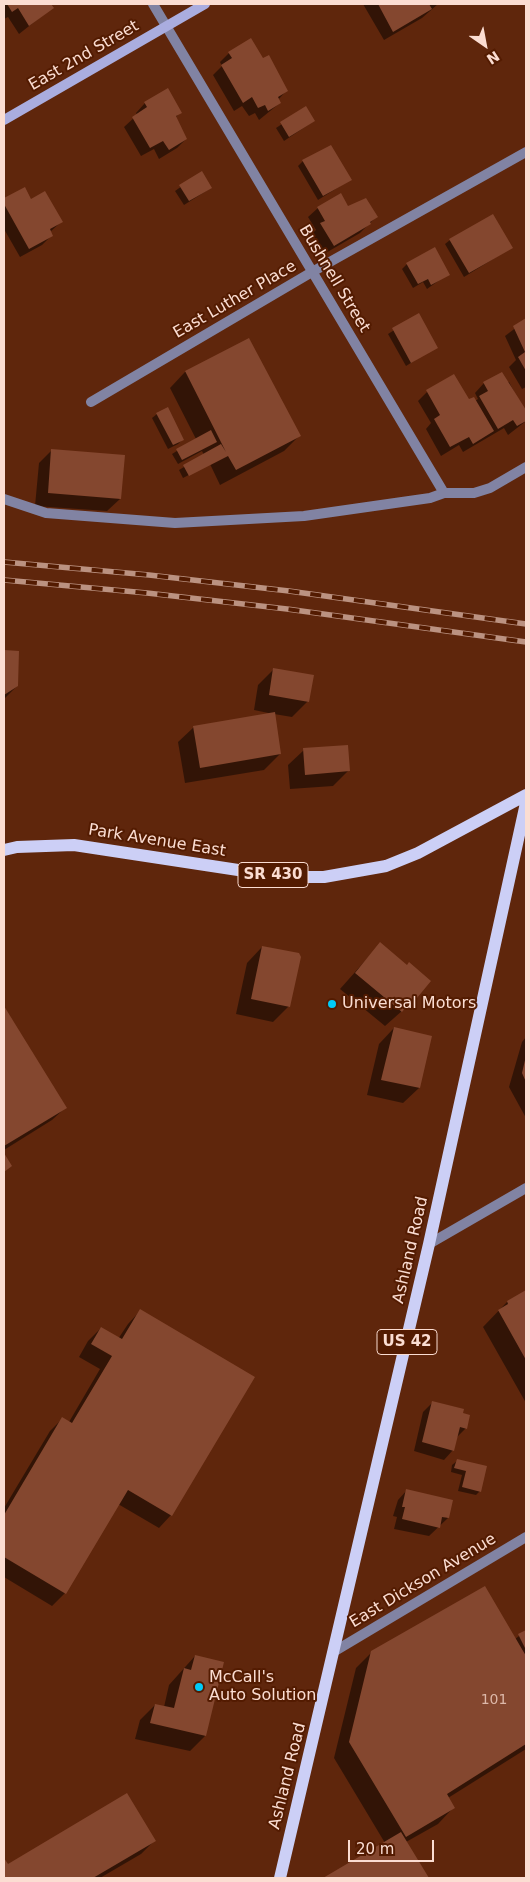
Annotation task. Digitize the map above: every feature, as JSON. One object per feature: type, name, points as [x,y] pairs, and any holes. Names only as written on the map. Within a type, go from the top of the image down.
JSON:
[{"type":"main road","name":"Park Avenue East","points":[[4,850],[17,847],[74,845],[284,877],[324,877],[386,866],[418,853],[526,795]]},
{"type":"main road","name":"Ashland Road","points":[[280,1878],[335,1651],[429,1244],[526,803]]},
{"type":"street","name":"Bushnell Street","points":[[153,4],[444,493]]},
{"type":"street","name":"East 2nd Street","points":[[4,120],[205,4]]},
{"type":"street","name":"East Luther Place","points":[[91,402],[312,272],[526,152]]},
{"type":"street","points":[[4,499],[46,513],[175,523],[304,516],[430,498],[444,493],[459,495],[482,491],[526,467]]},
{"type":"street","points":[[429,1244],[526,1188]]},
{"type":"street","name":"East Dickson Avenue","points":[[335,1651],[526,1537]]},
{"type":"building","points":[[7,4],[51,4],[54,8],[29,26],[18,8],[12,12]]},
{"type":"building","points":[[378,4],[429,4],[432,9],[393,32]]},
{"type":"building","points":[[251,38],[263,58],[269,55],[288,91],[278,97],[281,103],[268,111],[265,105],[258,108],[252,97],[243,103],[221,65],[232,58],[228,52]]},
{"type":"building","points":[[168,88],[182,113],[176,116],[187,139],[169,150],[163,141],[150,148],[132,117],[147,107],[144,102]]},
{"type":"building","points":[[306,106],[315,121],[289,137],[280,122]]},
{"type":"building","points":[[331,145],[352,180],[323,196],[302,160]]},
{"type":"building","points":[[202,171],[212,188],[189,201],[179,185]]},
{"type":"building","points":[[25,187],[31,199],[45,191],[63,222],[50,229],[53,236],[29,249],[4,204],[4,198]]},
{"type":"building","points":[[341,193],[348,206],[366,198],[378,217],[370,222],[371,224],[334,246],[320,223],[325,221],[317,207]]},
{"type":"building","points":[[493,214],[513,248],[469,273],[449,239]]},
{"type":"building","points":[[435,247],[450,275],[431,285],[428,279],[418,284],[406,263]]},
{"type":"building","points":[[419,313],[438,348],[411,363],[392,328]]},
{"type":"building","points":[[526,318],[526,371],[518,357],[525,352],[513,326]]},
{"type":"building","points":[[249,338],[301,436],[236,470],[228,456],[189,476],[183,465],[221,444],[226,452],[185,371]]},
{"type":"building","points":[[502,372],[526,410],[526,421],[517,426],[513,420],[498,429],[479,396],[488,391],[483,382]]},
{"type":"building","points":[[454,374],[469,399],[474,397],[494,431],[473,444],[469,437],[450,447],[434,419],[440,415],[426,390]]},
{"type":"building","points":[[168,407],[184,440],[173,445],[156,413]]},
{"type":"building","points":[[211,430],[217,442],[182,460],[176,449]]},
{"type":"building","points":[[51,449],[125,455],[121,499],[48,493]]},
{"type":"building","points":[[4,650],[19,651],[18,686],[4,695]]},
{"type":"building","points":[[273,668],[314,675],[309,702],[269,695]]},
{"type":"building","points":[[275,712],[281,754],[200,768],[193,726]]},
{"type":"building","points":[[348,745],[350,771],[305,775],[303,748]]},
{"type":"building","points":[[380,942],[407,965],[409,962],[431,981],[412,1004],[410,1002],[402,1012],[355,973]]},
{"type":"building","points":[[262,946],[299,953],[301,957],[290,1007],[251,999]]},
{"type":"building","points":[[4,1006],[67,1108],[4,1146]]},
{"type":"building","points":[[394,1027],[432,1036],[420,1088],[381,1080]]},
{"type":"building","points":[[526,1056],[526,1082],[522,1073]]},
{"type":"building","points":[[4,1153],[12,1166],[4,1172]]},
{"type":"building","points":[[526,1290],[526,1360],[498,1310],[508,1304],[507,1301]]},
{"type":"building","points":[[140,1309],[255,1377],[172,1516],[128,1490],[66,1594],[4,1557],[4,1515],[62,1417],[72,1423],[112,1356],[91,1344],[101,1327],[122,1339]]},
{"type":"building","points":[[432,1401],[464,1409],[463,1413],[470,1415],[467,1429],[460,1427],[454,1451],[422,1442]]},
{"type":"building","points":[[457,1459],[487,1466],[481,1492],[462,1487],[466,1471],[454,1468]]},
{"type":"building","points":[[406,1489],[453,1500],[449,1518],[442,1517],[440,1528],[402,1519],[405,1507],[402,1507]]},
{"type":"building","points":[[485,1586],[526,1656],[526,1744],[447,1794],[455,1808],[406,1837],[349,1742],[371,1651]]},
{"type":"building","points":[[526,1630],[526,1650],[518,1634]]},
{"type":"building","name":"McCall's Auto Solution","points":[[195,1655],[224,1662],[206,1736],[150,1723],[155,1704],[174,1708],[184,1668],[191,1670]]},
{"type":"building","points":[[127,1793],[156,1841],[93,1878],[4,1878],[4,1858],[8,1864]]},
{"type":"building","points":[[401,1832],[429,1878],[323,1878]]},
{"type":"railway","points":[[4,562],[149,575],[289,591],[526,624]]},
{"type":"railway","points":[[4,580],[147,593],[287,609],[526,642]]},
{"type":"place","name":"Universal Motors","points":[[332,1004]]},
{"type":"place","name":"McCall's Auto Solution","points":[[199,1687]]}]
